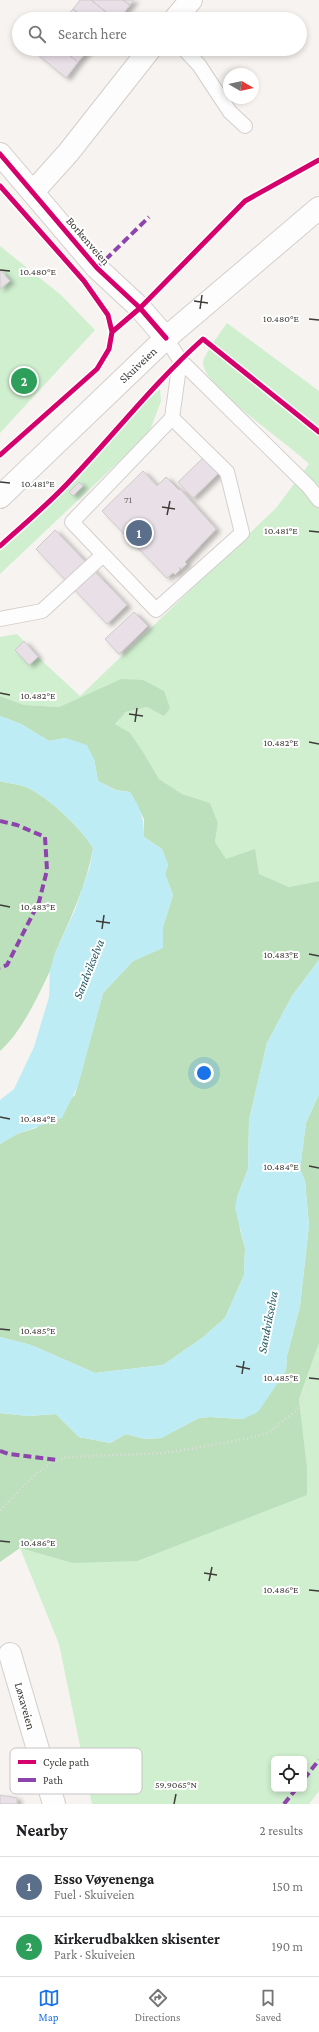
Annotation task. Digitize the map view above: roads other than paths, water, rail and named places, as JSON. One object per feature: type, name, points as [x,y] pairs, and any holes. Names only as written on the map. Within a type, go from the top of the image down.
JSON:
[{"type":"street","points":[[181,12],[191,0]]},
{"type":"street","points":[[33,192],[68,153],[144,56]]},
{"type":"street","name":"Borkenveien","points":[[0,154],[97,268],[140,308],[166,338]]},
{"type":"street","name":"Skuiveien","points":[[0,497],[166,338],[319,208]]},
{"type":"street","name":"Løxaveien","points":[[5,1654],[36,1748]]},
{"type":"street","name":"Løxaveien","points":[[51,1794],[54,1804]]},
{"type":"lane","points":[[191,56],[199,65],[230,112],[245,126]]},
{"type":"lane","points":[[166,338],[180,360],[303,481],[319,500]]},
{"type":"lane","points":[[172,418],[227,472],[242,533],[156,610],[72,522],[172,418],[180,360]]},
{"type":"lane","points":[[0,619],[42,611],[103,554]]},
{"type":"water","name":"Sandvikselva","points":[[0,716],[21,724],[49,741],[66,738],[87,745],[94,759],[98,781],[115,790],[130,792],[134,798],[142,818],[144,837],[162,849],[168,865],[165,874],[173,895],[163,927],[163,948],[133,961],[103,993],[78,1086],[62,1118],[17,1134],[0,1144],[0,1100],[14,1089],[34,1047],[49,997],[50,970],[55,953],[75,910],[90,866],[93,848],[74,824],[47,800],[27,787],[0,781]]},
{"type":"water","name":"Sandvikselva","points":[[319,960],[319,1094],[306,1123],[300,1169],[305,1181],[309,1225],[300,1306],[287,1356],[286,1371],[258,1412],[243,1419],[210,1417],[199,1418],[161,1438],[145,1439],[126,1434],[110,1443],[79,1437],[56,1414],[28,1416],[0,1413],[0,1337],[31,1345],[95,1373],[163,1365],[202,1338],[225,1318],[244,1275],[245,1248],[235,1208],[237,1197],[248,1169],[249,1120],[267,1043],[292,996]]},
{"type":"place","name":"Kirkerudbakken skisenter","points":[[24,381]]},
{"type":"place","name":"Esso Vøyenenga","points":[[139,533]]}]
